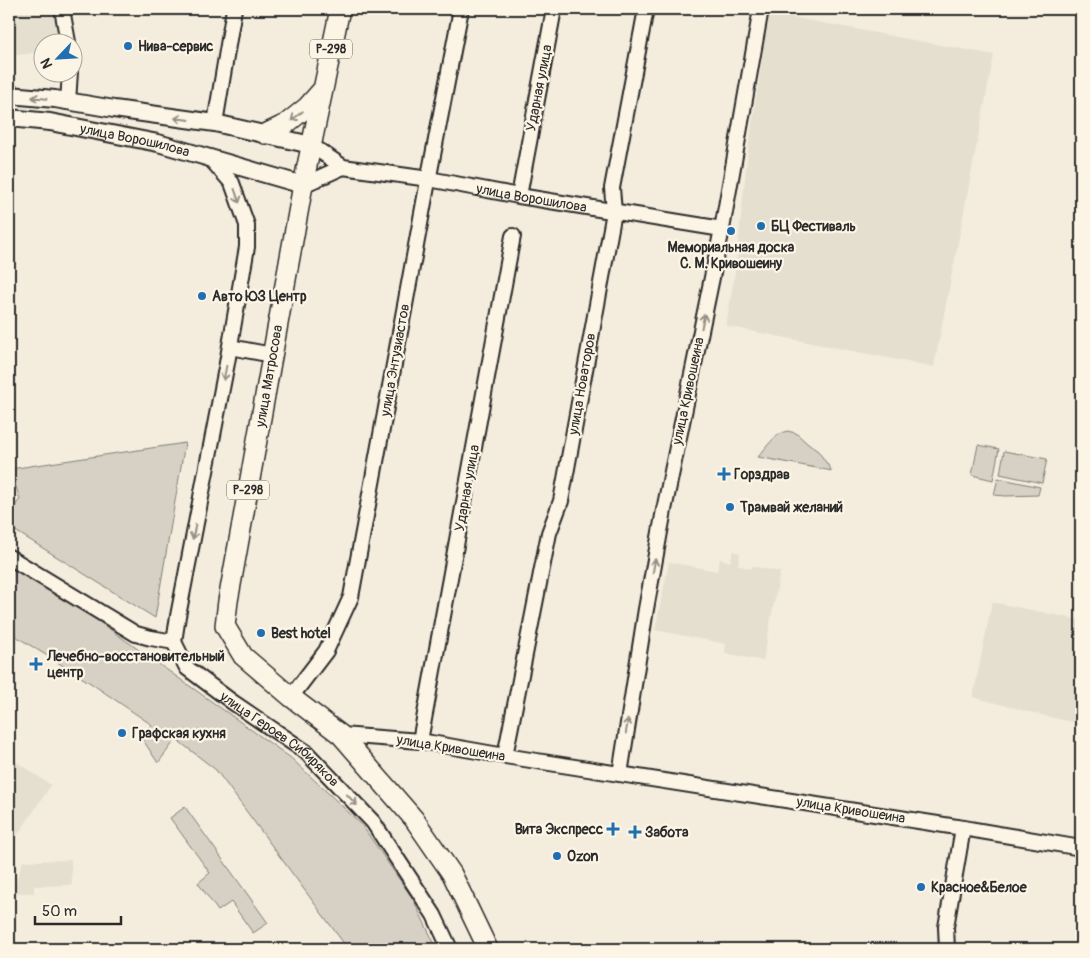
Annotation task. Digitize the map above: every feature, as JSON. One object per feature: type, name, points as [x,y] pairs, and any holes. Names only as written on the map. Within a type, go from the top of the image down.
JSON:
[{"type":"highway","name":"улица Матросова","points":[[290,696],[243,656],[225,626],[303,185],[340,9]]},
{"type":"highway","points":[[265,134],[286,124],[307,107],[322,90]]},
{"type":"highway","name":"Р-298","points":[[290,696],[341,735],[414,819],[452,874],[488,949]]},
{"type":"main road","name":"улица Ворошилова","points":[[9,95],[215,123],[311,145]]},
{"type":"main road","name":"улица Ворошилова","points":[[9,118],[50,122],[158,143],[303,185]]},
{"type":"street","points":[[62,9],[66,32]]},
{"type":"street","points":[[215,123],[234,9]]},
{"type":"street","name":"улица Энтузиастов","points":[[290,696],[326,651],[351,597],[461,9]]},
{"type":"street","name":"Ударная улица","points":[[519,196],[554,9]]},
{"type":"street","name":"улица Новаторов","points":[[505,756],[549,533],[561,501],[614,212],[612,188],[646,9]]},
{"type":"street","name":"улица Кривошеина","points":[[620,774],[660,530],[722,229],[761,9]]},
{"type":"street","points":[[68,102],[69,82]]},
{"type":"street","name":"улица Ворошилова","points":[[311,145],[343,166],[722,229]]},
{"type":"street","points":[[9,557],[136,634],[174,642],[247,247],[247,225],[232,183],[209,157]]},
{"type":"street","points":[[303,185],[343,166]]},
{"type":"street","name":"Ударная улица","points":[[420,741],[513,236]]},
{"type":"street","points":[[230,346],[272,355]]},
{"type":"street","name":"улица Героев Сибиряков","points":[[174,642],[187,668],[306,752],[372,822],[434,916],[450,949]]},
{"type":"street","name":"улица Кривошеина","points":[[341,735],[420,741],[1081,848]]},
{"type":"street","points":[[947,949],[946,927],[963,828]]},
{"type":"shaded area","points":[[9,9],[54,9],[57,32],[32,32],[32,53],[9,56]]},
{"type":"shaded area","points":[[769,13],[994,55],[934,367],[726,326],[736,266],[747,158]]},
{"type":"shaded area","points":[[787,431],[796,433],[818,451],[832,471],[758,457],[774,438]]},
{"type":"shaded area","points":[[185,443],[155,618],[9,527],[9,514],[20,499],[10,469]]},
{"type":"shaded area","points":[[978,445],[999,449],[993,480],[972,475]]},
{"type":"shaded area","points":[[1004,451],[1047,459],[1042,483],[1000,474]]},
{"type":"shaded area","points":[[998,478],[1040,487],[1038,495],[994,495]]},
{"type":"shaded area","points":[[733,551],[740,553],[738,565],[751,569],[752,566],[780,572],[763,661],[725,653],[726,644],[655,630],[669,562],[717,571],[720,559],[730,562]]},
{"type":"shaded area","points":[[9,563],[94,618],[291,758],[361,824],[413,899],[437,949],[348,949],[216,770],[176,739],[158,763],[143,740],[152,725],[89,682],[9,632]]},
{"type":"shaded area","points":[[992,602],[1081,620],[1081,724],[973,697]]},
{"type":"shaded area","points":[[9,757],[51,785],[9,848]]},
{"type":"shaded area","points":[[185,807],[268,923],[253,933],[231,902],[218,911],[198,883],[210,873],[170,818]]},
{"type":"shaded area","points":[[71,860],[72,885],[34,886],[34,893],[12,893],[23,861]]},
{"type":"place","name":"Нива-сервис","points":[[128,46]]},
{"type":"place","name":"БЦ Фестиваль","points":[[761,226]]},
{"type":"place","name":"Мемориальная доска С. М. Кривошеину","points":[[731,231]]},
{"type":"place","name":"Авто ЮЗ Центр","points":[[202,296]]},
{"type":"place","name":"Горздрав","points":[[724,474]]},
{"type":"place","name":"Трамвай желаний","points":[[730,507]]},
{"type":"place","name":"Best hotel","points":[[261,633]]},
{"type":"place","name":"Лечебно-восстановительный центр","points":[[36,664]]},
{"type":"place","name":"Графская кухня","points":[[122,733]]},
{"type":"place","name":"Вита Экспресс","points":[[613,829]]},
{"type":"place","name":"Забота","points":[[635,832]]},
{"type":"place","name":"Ozon","points":[[557,856]]},
{"type":"place","name":"Красное&Белое","points":[[921,887]]}]
